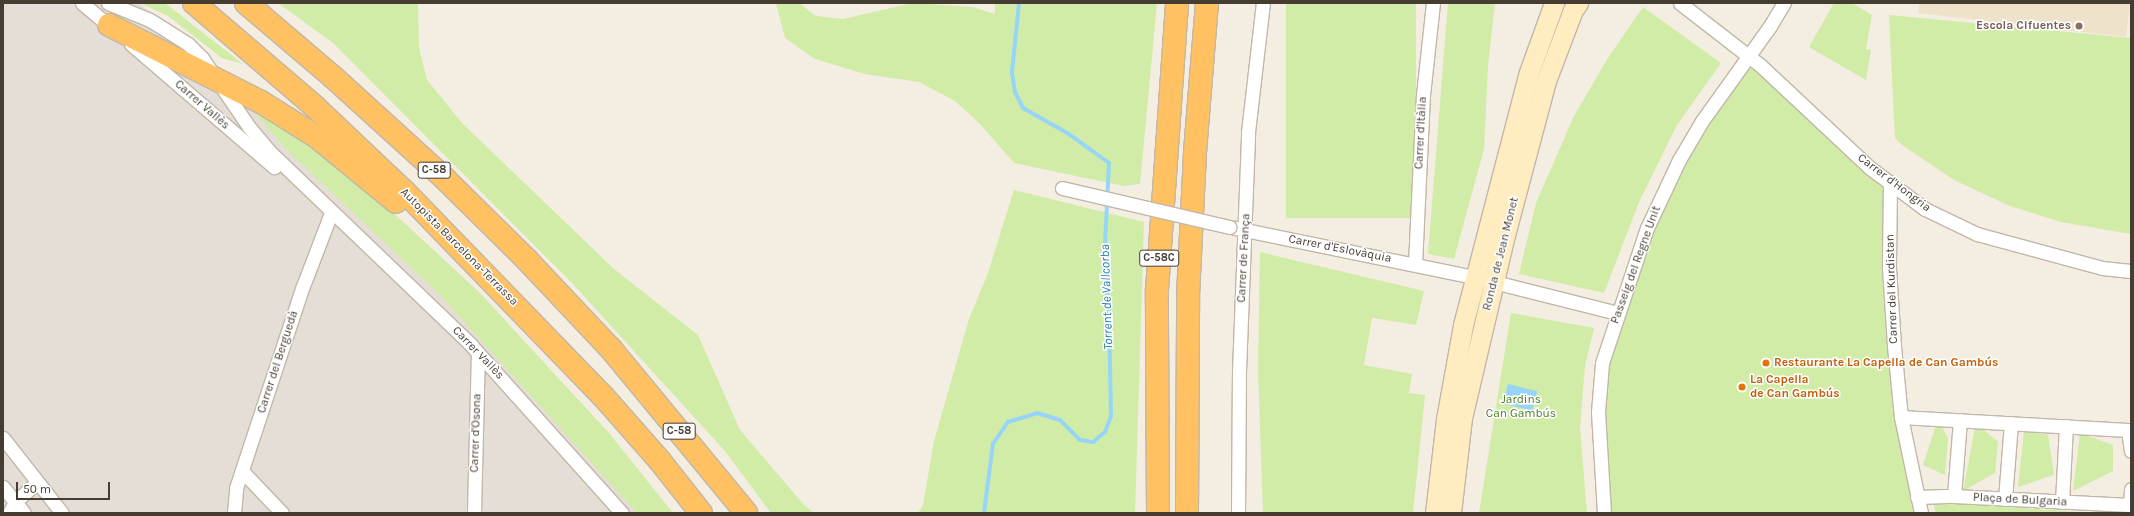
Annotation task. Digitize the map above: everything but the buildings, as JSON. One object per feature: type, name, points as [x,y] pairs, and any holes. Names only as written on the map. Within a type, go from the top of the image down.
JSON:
[{"type":"highway","name":"Autopista Barcelona-Terrassa","points":[[194,3],[314,106],[406,192],[491,278],[602,395],[660,461],[701,513]]},
{"type":"highway","name":"C-58","points":[[246,3],[395,134],[527,260],[611,349],[746,513]]},
{"type":"highway","name":"C-58C","points":[[1158,513],[1157,290],[1177,3]]},
{"type":"highway","name":"C-58C","points":[[1187,513],[1188,296],[1195,152],[1207,3]]},
{"type":"highway","points":[[109,25],[261,102],[317,137],[491,278]]},
{"type":"street","name":"Carrer Vallès","points":[[82,3],[286,177],[327,209],[390,264],[478,353],[622,513]]},
{"type":"street","name":"Carrer Vallès","points":[[108,3],[150,20],[188,44],[216,79],[249,127],[327,209]]},
{"type":"street","name":"Carrer de França","points":[[1238,513],[1244,230],[1248,132],[1263,3]]},
{"type":"street","name":"Carrer d'Itàlia","points":[[1415,264],[1423,95],[1433,3]]},
{"type":"street","name":"Ronda de Jean Monet","points":[[1435,513],[1446,419],[1463,325],[1474,277],[1528,75],[1554,3]]},
{"type":"street","name":"Ronda de Jean Monet","points":[[1451,513],[1462,418],[1494,282],[1546,81],[1573,10],[1578,3]]},
{"type":"street","name":"Carrer d'Hongria","points":[[1680,3],[1748,56],[1870,168],[1925,209],[1977,234],[2095,266],[2131,271]]},
{"type":"street","name":"Passeig del Regne Unit","points":[[1604,513],[1598,412],[1602,363],[1617,313],[1647,228],[1679,160],[1702,121],[1770,26],[1784,3]]},
{"type":"street","name":"Carrer del Kurdistan","points":[[1890,182],[1890,268],[1901,417],[1921,513]]},
{"type":"street","name":"Carrer d'Eslovàquia","points":[[1062,188],[1230,227],[1474,277],[1617,313]]},
{"type":"street","name":"Carrer del Berguedà","points":[[234,513],[236,488],[327,209]]},
{"type":"street","name":"Carrer d'Osona","points":[[474,513],[478,353]]},
{"type":"street","points":[[1901,417],[2128,430],[2131,451]]},
{"type":"street","points":[[1954,496],[1960,420]]},
{"type":"street","points":[[2005,499],[2011,423]]},
{"type":"street","points":[[2062,502],[2066,426]]},
{"type":"street","points":[[3,438],[62,513]]},
{"type":"street","points":[[242,471],[282,513]]},
{"type":"street","points":[[12,507],[37,482]]},
{"type":"street","points":[[3,486],[12,507],[24,513]]},
{"type":"street","name":"Plaça de Bulgaria","points":[[1917,497],[1954,496],[2130,505],[2131,489]]},
{"type":"shaded area","points":[[3,3],[139,3],[360,191],[663,513],[3,513]]},
{"type":"shaded area","name":"Escola Cifuentes","points":[[1919,3],[2130,3],[2126,37],[1918,13]]},
{"type":"green space","points":[[140,3],[165,3],[243,64],[222,58],[168,16]]},
{"type":"green space","points":[[278,3],[418,3],[419,48],[427,80],[463,124],[614,269],[698,335],[740,430],[804,505],[814,513],[771,513],[724,450],[572,283],[333,43]]},
{"type":"green space","points":[[776,3],[799,3],[816,16],[843,19],[913,3],[972,7],[995,14],[995,3],[1157,3],[1140,184],[1124,186],[1014,163],[981,125],[955,101],[919,82],[865,74],[815,59],[785,38]]},
{"type":"green space","points":[[1286,3],[1416,3],[1416,218],[1286,218]]},
{"type":"green space","points":[[1448,3],[1495,3],[1488,66],[1484,149],[1454,259],[1428,254]]},
{"type":"green space","points":[[1834,3],[1852,3],[1872,15],[1866,49],[1871,50],[1866,80],[1809,47]]},
{"type":"green space","points":[[1643,7],[1721,63],[1677,125],[1639,202],[1604,293],[1519,274],[1536,203],[1574,116],[1608,58]]},
{"type":"green space","points":[[1889,15],[2131,38],[2131,234],[2061,222],[2010,206],[1954,180],[1902,145],[1895,138]]},
{"type":"green space","points":[[1748,56],[1890,182],[1894,346],[1921,513],[1604,513],[1602,363],[1679,160]]},
{"type":"green space","points":[[242,98],[320,145],[480,293],[609,433],[673,513],[637,513],[441,296],[286,149]]},
{"type":"green space","points":[[1014,190],[1144,222],[1135,513],[918,513],[923,505],[934,441],[969,319],[988,273]]},
{"type":"green space","points":[[1260,252],[1424,291],[1416,325],[1372,318],[1364,365],[1412,374],[1409,393],[1425,395],[1413,513],[1263,513],[1258,370]]},
{"type":"green space","name":"Jardins Can Gambús","points":[[1511,313],[1594,328],[1585,366],[1580,428],[1587,513],[1479,513]]},
{"type":"green space","points":[[1938,419],[1948,438],[1945,475],[1923,465]]},
{"type":"green space","points":[[1976,423],[1998,442],[1995,473],[1963,491]]},
{"type":"green space","points":[[2024,431],[2048,435],[2054,475],[2018,487]]},
{"type":"green space","points":[[2080,433],[2113,445],[2113,471],[2073,491]]},
{"type":"green space","points":[[1933,502],[2093,513],[1936,513]]},
{"type":"water","points":[[1508,384],[1537,391],[1532,411],[1503,403]]},
{"type":"waterway","name":"Torrent de Vallcorba","points":[[984,513],[993,444],[1008,422],[1037,413],[1060,420],[1080,440],[1093,442],[1105,432],[1111,416],[1109,313],[1104,265],[1109,163],[1069,134],[1023,108],[1015,92],[1012,72],[1019,3]]},
{"type":"place","name":"Escola Cifuentes","points":[[2079,26]]},
{"type":"place","name":"Restaurante La Capella de Can Gambús","points":[[1766,363]]},
{"type":"place","name":"La Capella de Can Gambús","points":[[1742,387]]}]
